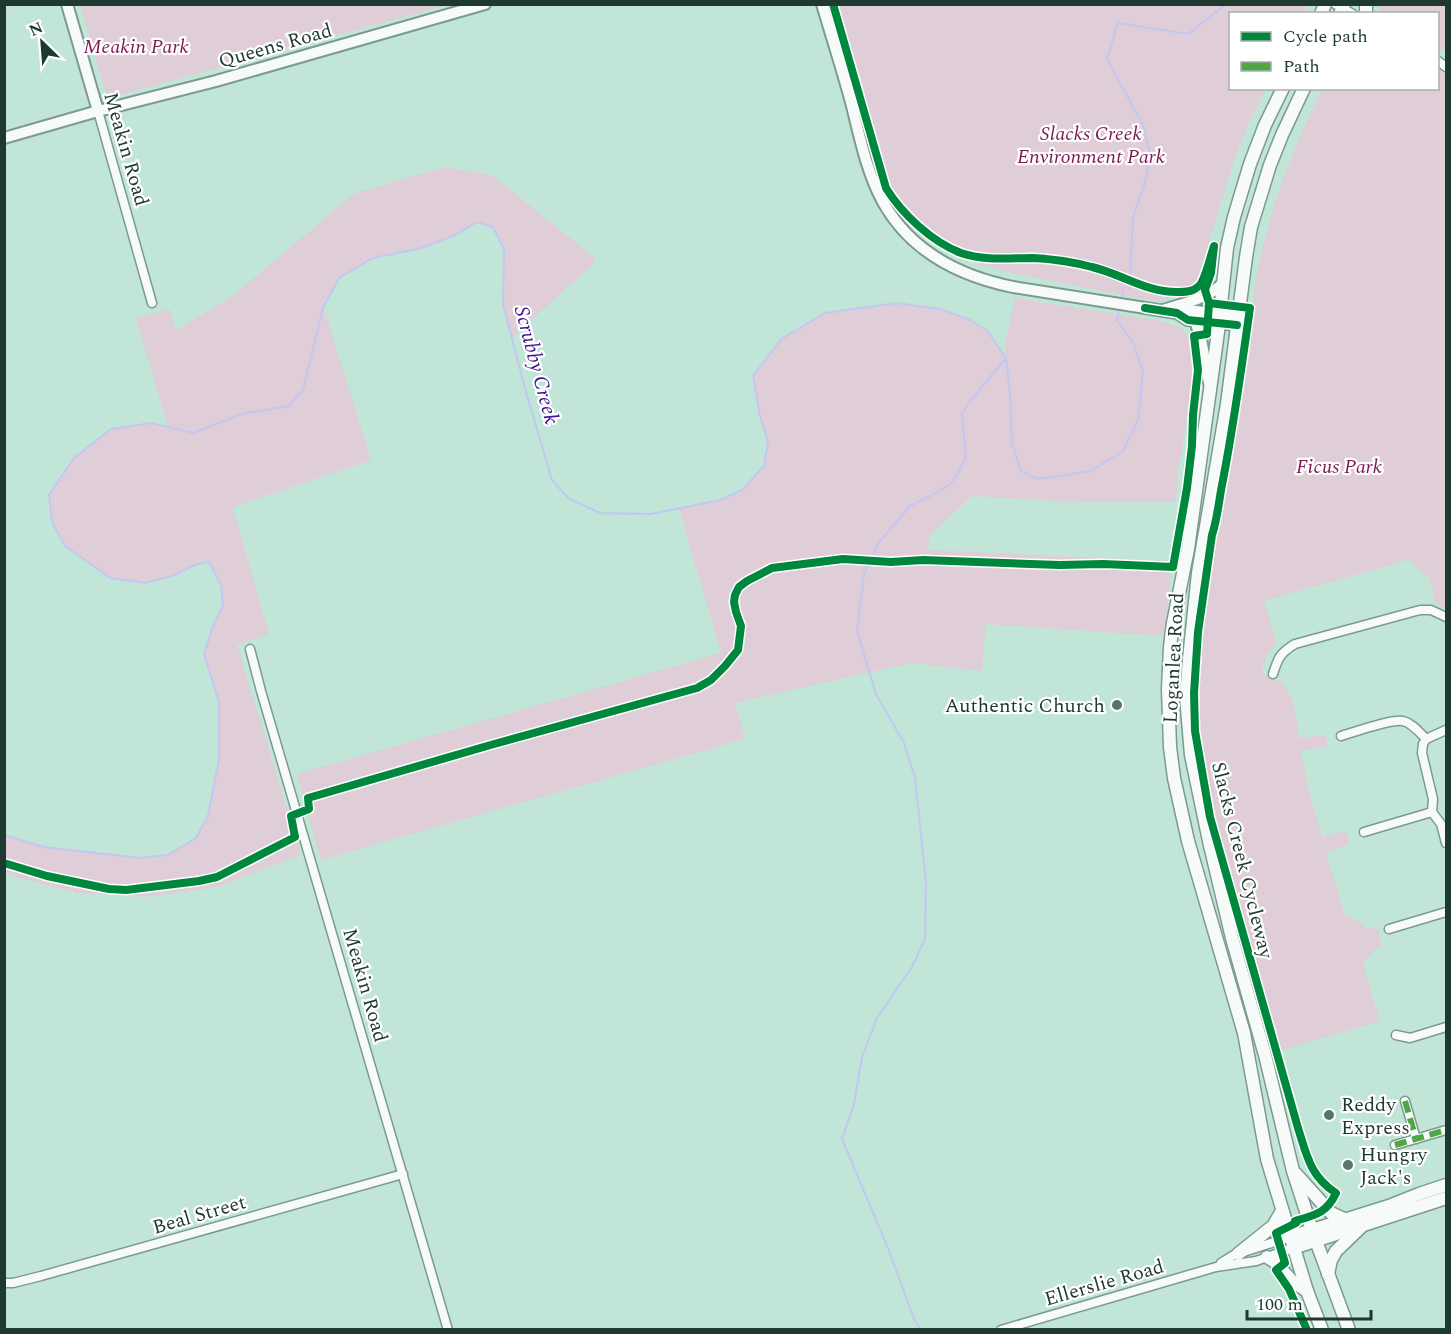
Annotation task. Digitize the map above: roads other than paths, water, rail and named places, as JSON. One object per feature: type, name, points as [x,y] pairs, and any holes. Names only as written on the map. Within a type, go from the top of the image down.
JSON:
[{"type":"main road","name":"Loganlea Road","points":[[1282,90],[1265,125],[1241,190],[1232,227],[1188,549],[1173,623],[1168,689],[1170,747],[1183,820],[1238,1011],[1249,1056],[1267,1159],[1307,1292],[1322,1329]]},
{"type":"main road","name":"Loganlea Road","points":[[1303,90],[1270,165],[1251,227],[1223,432],[1195,597],[1186,697],[1191,755],[1232,938],[1265,1055],[1293,1171],[1349,1329]]},
{"type":"main road","points":[[1293,1171],[1331,1213],[1346,1220]]},
{"type":"main road","points":[[1314,1235],[1346,1220],[1446,1185]]},
{"type":"main road","points":[[1292,1242],[1314,1235],[1362,1226],[1446,1198]]},
{"type":"main road","points":[[1238,1254],[1273,1226],[1282,1212]]},
{"type":"main road","points":[[1328,1274],[1336,1251],[1362,1226]]},
{"type":"main road","points":[[1267,1257],[1307,1292]]},
{"type":"street","name":"Meakin Road","points":[[67,4],[152,303]]},
{"type":"street","name":"Queens Road","points":[[4,138],[216,81],[485,4]]},
{"type":"street","points":[[822,4],[871,174],[883,201],[898,224],[916,243],[939,260],[963,273],[987,282],[1177,314],[1188,320],[1219,318]]},
{"type":"street","points":[[1160,311],[1207,296],[1223,283]]},
{"type":"street","points":[[1177,314],[1189,310],[1238,321]]},
{"type":"street","points":[[1195,321],[1202,339],[1209,390]]},
{"type":"street","points":[[1273,674],[1278,658],[1284,650],[1295,644],[1420,610],[1431,610],[1446,617]]},
{"type":"street","name":"Meakin Road","points":[[250,649],[448,1329]]},
{"type":"street","points":[[1341,736],[1394,721],[1413,726],[1426,739]]},
{"type":"street","points":[[1446,730],[1426,739],[1422,753],[1433,799],[1432,812],[1441,824],[1446,843]]},
{"type":"street","points":[[1364,832],[1432,812]]},
{"type":"street","points":[[1389,929],[1446,912]]},
{"type":"street","points":[[1396,1035],[1410,1038],[1446,1027]]},
{"type":"street","points":[[1405,1101],[1416,1139]]},
{"type":"street","points":[[1395,1145],[1446,1131]]},
{"type":"street","name":"Beal Street","points":[[4,1283],[41,1276],[403,1174]]},
{"type":"street","name":"Ellerslie Road","points":[[1216,1267],[1238,1254],[1292,1242]]},
{"type":"street","name":"Ellerslie Road","points":[[1001,1329],[1216,1267],[1267,1257],[1292,1242]]},
{"type":"waterway","name":"Scrubby Creek","points":[[1130,277],[1133,217],[1151,157],[1143,125],[1107,59],[1118,23],[1188,34],[1226,4]]},
{"type":"waterway","name":"Scrubby Creek","points":[[4,835],[44,847],[140,858],[168,855],[196,838],[208,816],[219,759],[219,702],[204,654],[214,623],[223,605],[221,585],[209,562],[197,564],[175,575],[146,583],[110,578],[65,546],[52,522],[49,495],[74,458],[111,429],[151,423],[193,433],[242,414],[289,406],[303,390],[323,308],[339,278],[373,258],[422,248],[455,235],[477,222],[493,227],[504,249],[503,304],[552,480],[568,498],[600,513],[651,514],[720,500],[742,490],[764,466],[768,442],[760,416],[753,376],[781,339],[825,313],[896,303],[941,309],[970,320],[987,330],[1006,358],[1012,443],[1021,471],[1038,479],[1091,471],[1123,451],[1138,420],[1143,371],[1133,342],[1117,321],[1120,307]]},
{"type":"waterway","name":"Scrubby Creek","points":[[1121,301],[1123,291]]},
{"type":"waterway","points":[[921,1330],[914,1319],[888,1248],[842,1139],[854,1104],[862,1057],[877,1018],[912,967],[925,939],[926,882],[915,778],[904,743],[876,694],[857,631],[864,574],[879,542],[910,506],[938,492],[951,483],[958,474],[966,457],[962,413],[1005,359]]},
{"type":"place","name":"Authentic Church","points":[[1117,705]]},
{"type":"place","name":"Reddy Express","points":[[1329,1115]]},
{"type":"place","name":"Hungry Jack's","points":[[1348,1165]]},
{"type":"park label","name":"Meakin Park","points":[[136,46]]},
{"type":"park label","name":"Slacks Creek Environment Park","points":[[1091,144]]},
{"type":"park label","name":"Ficus Park","points":[[1339,466]]}]
